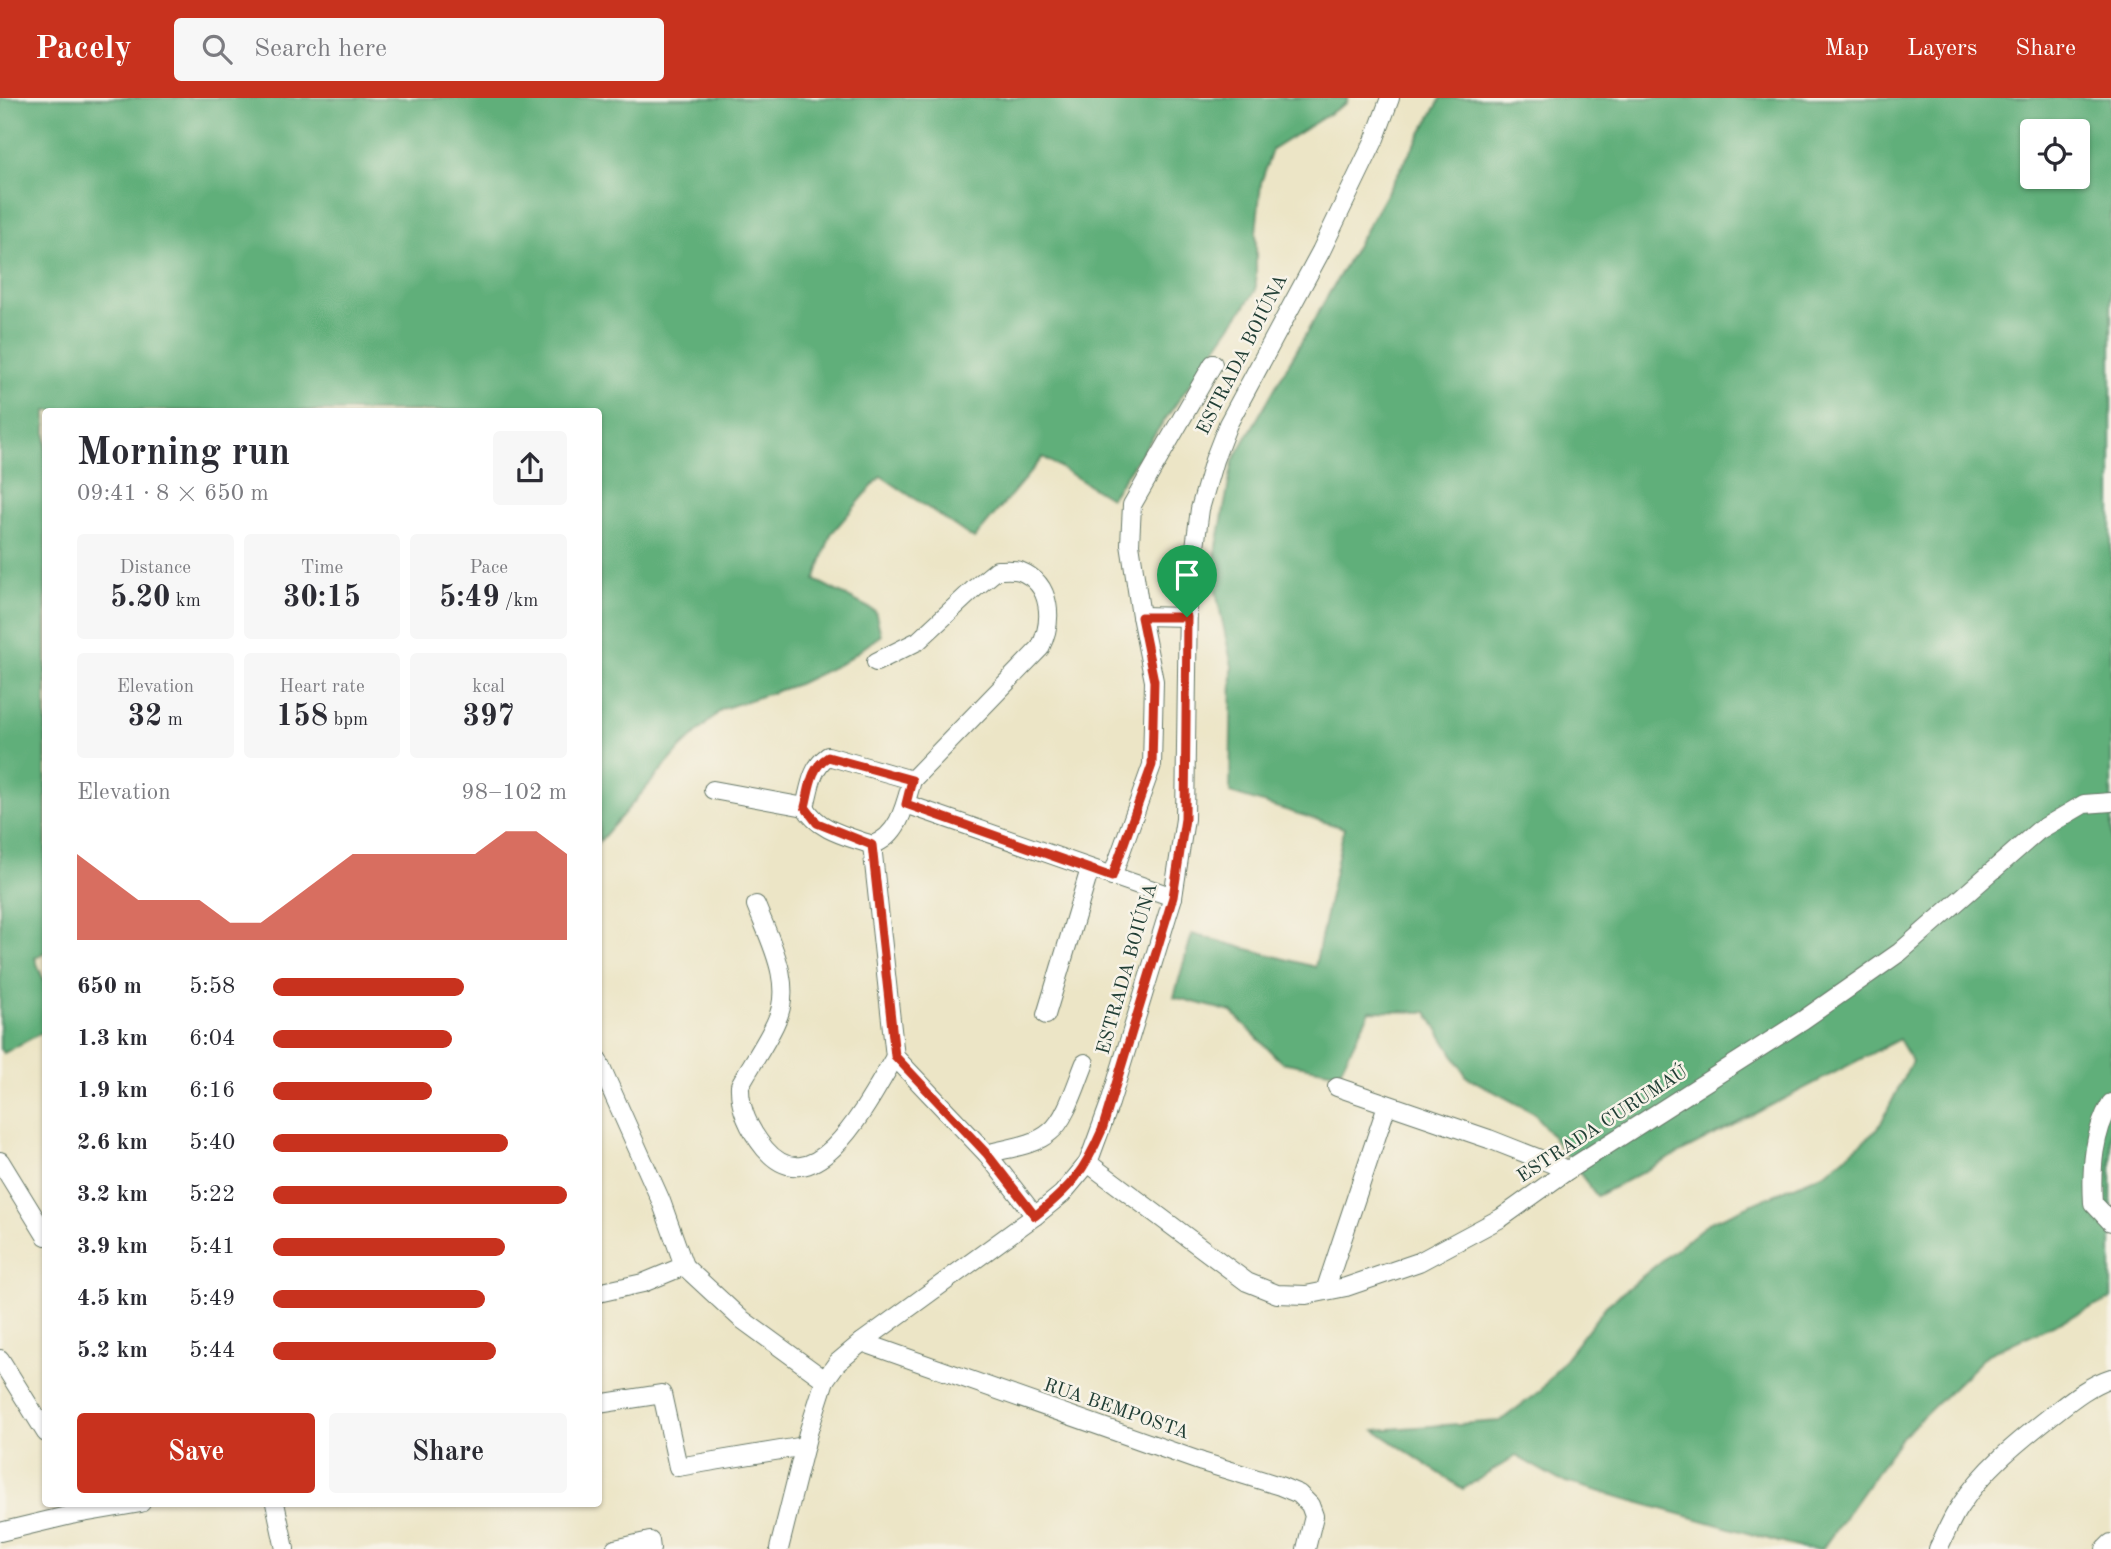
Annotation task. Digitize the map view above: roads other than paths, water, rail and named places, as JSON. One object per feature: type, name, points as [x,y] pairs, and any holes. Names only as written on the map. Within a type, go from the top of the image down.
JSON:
[{"type":"street","name":"ESTRADA BOIÚNA","points":[[779,1549],[825,1380],[837,1363],[1062,1194],[1088,1163],[1102,1130],[1173,897],[1185,819],[1187,617],[1200,509],[1228,424],[1321,251],[1374,141],[1390,98]]},
{"type":"street","points":[[1112,877],[1152,765],[1154,681],[1130,544],[1132,505],[1213,364]]},
{"type":"street","points":[[713,790],[805,807],[817,823],[872,845],[887,839],[896,827],[906,804],[912,780],[1040,648],[1049,631],[1049,605],[1037,582],[1019,570],[998,570],[918,641],[876,662]]},
{"type":"street","points":[[1141,617],[1187,617]]},
{"type":"street","points":[[805,807],[814,770],[819,762],[828,757],[912,780]]},
{"type":"street","name":"ESTRADA CURUMAÚ","points":[[1088,1163],[1247,1282],[1277,1294],[1306,1295],[1346,1287],[1419,1262],[1501,1218],[1568,1170],[1803,1020],[1900,953],[2039,831],[2084,804],[2111,802]]},
{"type":"street","points":[[906,804],[1173,897]]},
{"type":"street","points":[[756,905],[780,967],[783,990],[777,1022],[740,1086],[740,1096],[753,1135],[773,1158],[791,1166],[807,1167],[835,1149],[860,1115],[895,1056],[872,845]]},
{"type":"street","points":[[1046,1014],[1090,869]]},
{"type":"street","points":[[895,1056],[987,1154],[1035,1216]]},
{"type":"street","points":[[987,1154],[1035,1141],[1051,1132],[1060,1122],[1085,1063]]},
{"type":"street","points":[[602,1069],[662,1201],[684,1266],[740,1318],[825,1380]]},
{"type":"street","points":[[1337,1087],[1489,1139],[1568,1170]]},
{"type":"street","points":[[2111,1103],[2101,1119],[2091,1170],[2093,1203],[2111,1223]]},
{"type":"street","points":[[1325,1291],[1387,1105]]},
{"type":"street","points":[[0,1161],[42,1229]]},
{"type":"street","points":[[602,1292],[643,1283],[684,1266]]},
{"type":"street","name":"RUA BEMPOSTA","points":[[862,1342],[1299,1494],[1310,1505],[1314,1516],[1306,1549]]},
{"type":"street","points":[[0,1359],[42,1427]]},
{"type":"street","points":[[1938,1549],[1959,1507],[1981,1478],[2012,1446],[2070,1401],[2111,1378]]},
{"type":"street","points":[[602,1403],[662,1394],[678,1467],[805,1446]]},
{"type":"street","points":[[0,1532],[69,1509],[93,1507]]},
{"type":"street","points":[[276,1507],[285,1549]]},
{"type":"street","points":[[2105,1549],[2111,1543]]},
{"type":"street","points":[[615,1549],[650,1545]]}]
